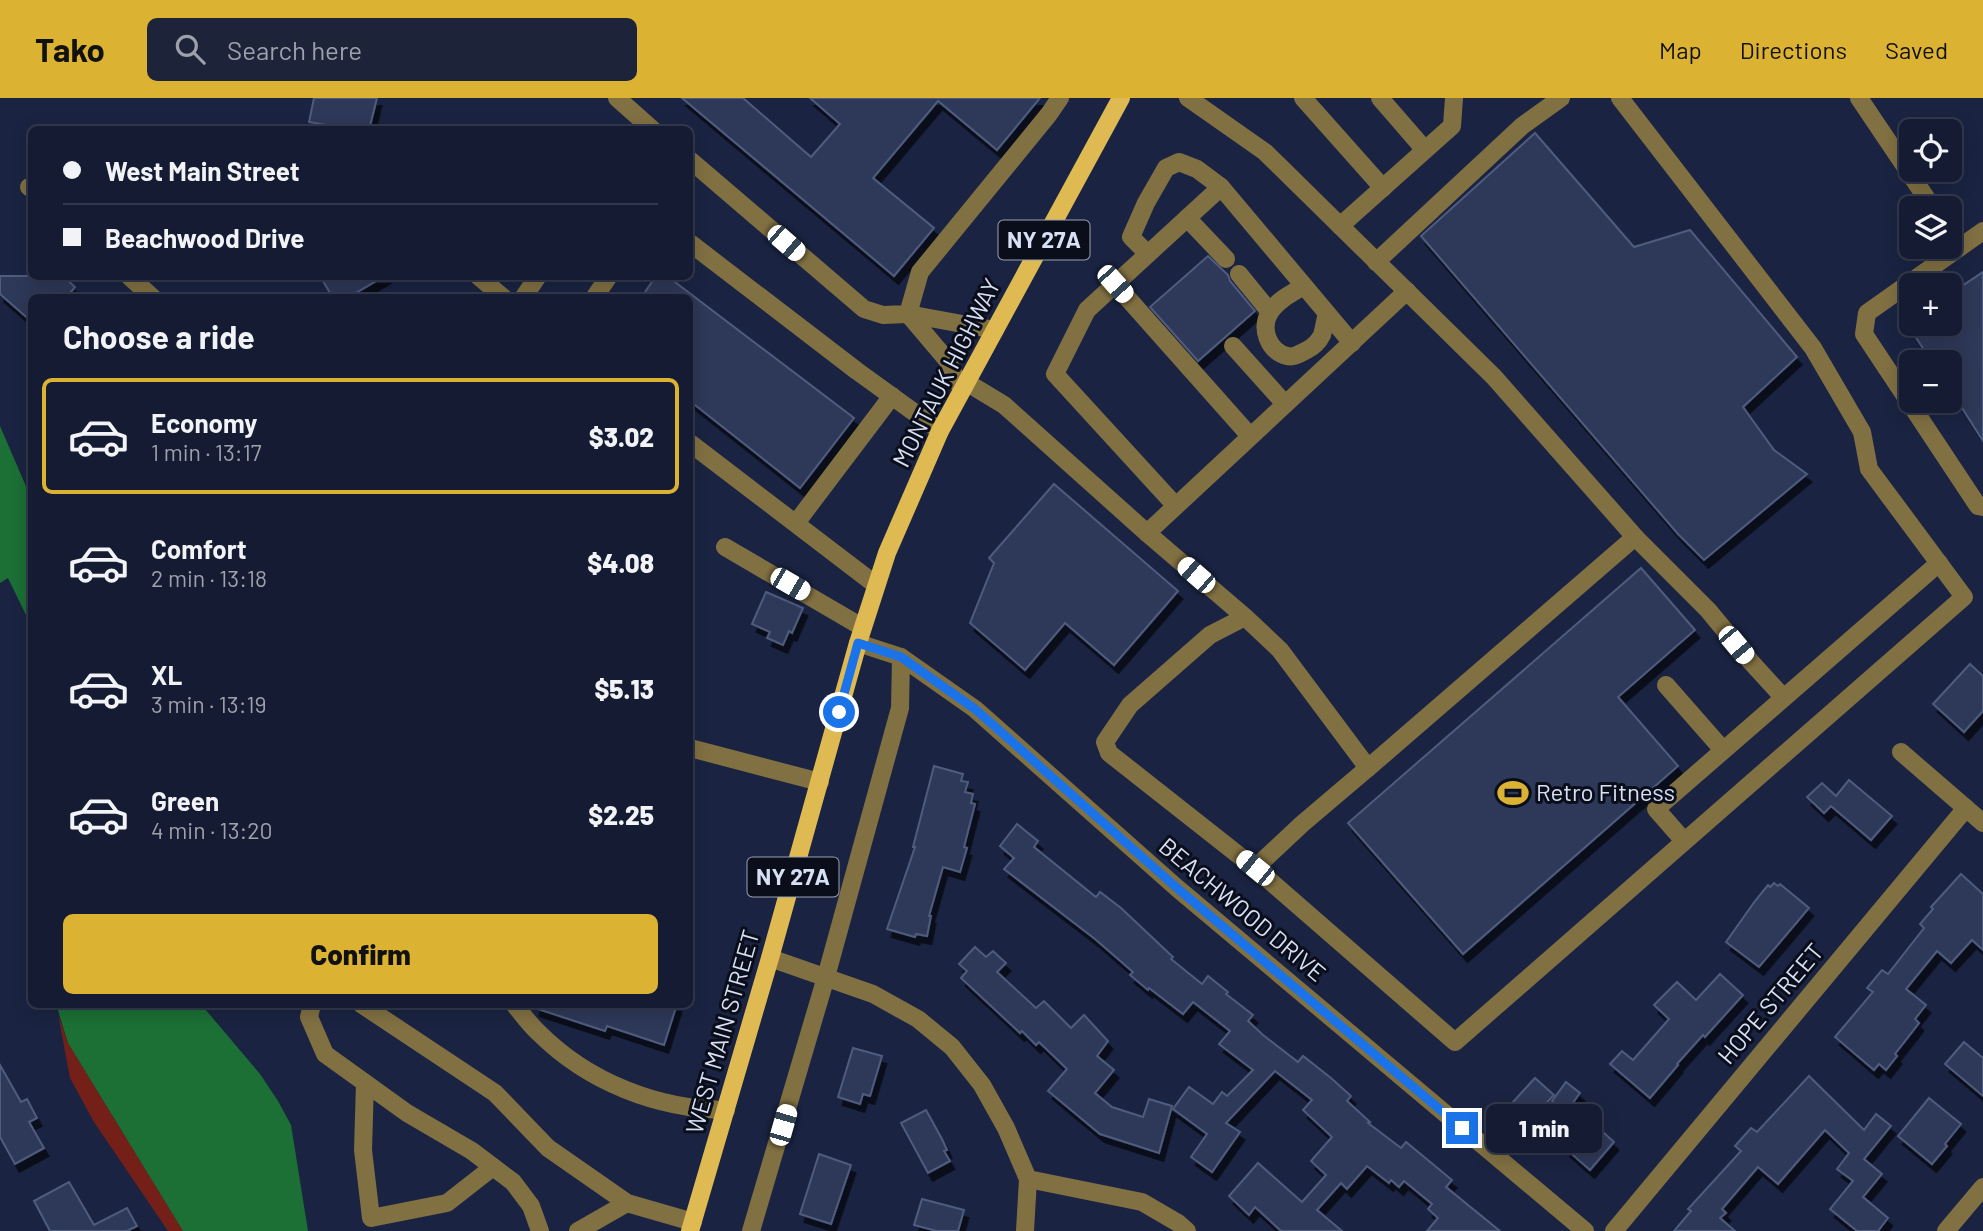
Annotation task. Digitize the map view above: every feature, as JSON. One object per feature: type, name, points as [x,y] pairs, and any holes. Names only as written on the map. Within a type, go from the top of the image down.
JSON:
[{"type":"main road","name":"MONTAUK HIGHWAY","points":[[860,635],[887,553],[940,431],[1121,98]]},
{"type":"main road","name":"WEST MAIN STREET","points":[[691,1227],[770,958],[860,635]]},
{"type":"street","points":[[617,98],[648,126]]},
{"type":"street","points":[[908,314],[920,272],[1060,98]]},
{"type":"street","points":[[1188,98],[1265,152],[1494,377],[1635,537],[1708,610],[1783,697]]},
{"type":"street","points":[[1303,98],[1382,188]]},
{"type":"street","points":[[1380,98],[1425,150]]},
{"type":"street","points":[[1340,226],[1452,126],[1454,98]]},
{"type":"street","points":[[1376,262],[1522,126],[1560,98]]},
{"type":"street","points":[[1245,617],[1210,635],[1130,705],[1105,742],[1110,753],[1255,868],[1455,1042],[1964,597],[1869,469],[1862,432],[1813,348],[1620,98]]},
{"type":"street","points":[[1859,98],[1925,196]]},
{"type":"street","points":[[1148,254],[1131,237],[1166,168],[1179,162],[1197,169],[1221,187],[1352,343]]},
{"type":"street","points":[[693,163],[864,309],[883,315],[908,314],[995,330]]},
{"type":"street","points":[[1175,505],[1055,374],[1087,310],[1221,187]]},
{"type":"street","points":[[1187,218],[1226,259]]},
{"type":"street","points":[[1962,238],[1983,231]]},
{"type":"street","points":[[693,245],[940,431]]},
{"type":"street","points":[[1931,259],[1867,313],[1864,334],[1978,506],[1983,507]]},
{"type":"street","points":[[1238,274],[1270,312]]},
{"type":"street","points":[[134,280],[149,294]]},
{"type":"street","points":[[483,280],[499,294]]},
{"type":"street","points":[[1115,284],[1250,436]]},
{"type":"street","points":[[1304,286],[1280,300],[1270,312],[1264,326],[1273,347],[1286,356],[1296,356],[1312,347],[1321,336],[1327,314]]},
{"type":"street","points":[[1147,533],[1407,291]]},
{"type":"street","points":[[908,314],[947,360],[964,386],[1004,405],[1280,650],[1368,768]]},
{"type":"street","points":[[1233,346],[1285,404]]},
{"type":"street","points":[[796,523],[892,396]]},
{"type":"street","points":[[693,445],[876,585]]},
{"type":"street","points":[[1255,868],[1302,824],[1635,537]]},
{"type":"street","name":"BEACHWOOD DRIVE","points":[[725,547],[860,635],[901,657],[975,709],[1177,888],[1585,1231]]},
{"type":"street","points":[[1684,841],[1656,809],[1939,563]]},
{"type":"street","points":[[751,1231],[826,977],[900,708],[901,657]]},
{"type":"street","points":[[1666,685],[1723,750]]},
{"type":"street","points":[[693,749],[820,782]]},
{"type":"street","points":[[1901,752],[1983,823]]},
{"type":"street","name":"HOPE STREET","points":[[1614,1231],[1966,808]]},
{"type":"street","points":[[770,958],[873,994],[918,1019],[952,1047],[982,1085],[1006,1128],[1028,1180],[1025,1231]]},
{"type":"street","points":[[311,1008],[309,1017],[325,1054],[407,1113],[472,1151],[513,1182],[531,1206],[540,1231]]},
{"type":"street","points":[[367,1008],[495,1093],[548,1148],[627,1203],[691,1227]]},
{"type":"street","points":[[517,1008],[539,1034],[575,1063],[615,1087],[704,1110],[726,1110]]},
{"type":"street","points":[[365,1083],[363,1150],[370,1218],[447,1203],[493,1167]]},
{"type":"street","points":[[1028,1180],[1142,1202],[1187,1231]]},
{"type":"street","points":[[1946,1231],[1983,1187]]},
{"type":"street","points":[[578,1231],[627,1203]]},
{"type":"shaded area","points":[[0,426],[28,491],[28,617],[8,578],[0,583]]},
{"type":"shaded area","points":[[57,1008],[205,1008],[260,1074],[291,1125],[308,1231],[183,1231],[68,1043]]},
{"type":"shaded area","points":[[58,1014],[68,1043],[183,1231],[168,1231],[94,1122],[70,1078]]},
{"type":"building","points":[[314,98],[377,98],[370,126],[332,126],[309,122]]},
{"type":"building","points":[[682,98],[743,98],[811,157],[840,124],[810,98],[1040,98],[997,150],[938,101],[873,178],[934,228],[894,276]]},
{"type":"building","points":[[1535,133],[1634,247],[1690,230],[1797,357],[1743,407],[1774,450],[1807,474],[1704,560],[1678,534],[1421,236]]},
{"type":"building","points":[[1208,256],[1228,275],[1255,311],[1198,361],[1150,307]]},
{"type":"building","points":[[1983,272],[1983,441],[1962,408],[1962,350],[1924,350],[1915,336],[1962,336],[1962,286]]},
{"type":"building","points":[[0,276],[28,276],[28,280],[67,280],[75,287],[69,294],[28,294],[28,318],[0,294]]},
{"type":"building","points":[[322,280],[378,280],[354,294],[331,294]]},
{"type":"building","points":[[653,280],[672,280],[691,294],[644,294]]},
{"type":"building","points":[[693,296],[854,418],[800,488],[693,403]]},
{"type":"building","points":[[1054,484],[1178,591],[1114,665],[1065,623],[1025,670],[970,623],[994,563],[989,558]]},
{"type":"building","points":[[1641,568],[1695,630],[1618,697],[1678,766],[1463,954],[1348,823]]},
{"type":"building","points":[[766,592],[803,608],[792,633],[789,631],[783,645],[767,638],[770,632],[752,624]]},
{"type":"building","points":[[1970,664],[1983,676],[1983,711],[1964,732],[1933,704]]},
{"type":"building","points":[[934,766],[963,774],[961,781],[968,782],[965,792],[973,794],[971,803],[975,804],[960,872],[943,867],[929,916],[927,936],[916,934],[915,937],[887,929],[915,847]]},
{"type":"building","points":[[1849,780],[1892,816],[1871,840],[1831,806],[1824,813],[1807,797],[1822,783],[1836,796]]},
{"type":"building","points":[[1017,824],[1038,841],[1034,847],[1096,897],[1100,892],[1121,908],[1173,957],[1171,959],[1202,984],[1208,976],[1228,992],[1226,994],[1253,1015],[1248,1021],[1263,1035],[1298,1062],[1303,1056],[1331,1078],[1351,1096],[1347,1101],[1370,1122],[1368,1123],[1401,1148],[1406,1142],[1452,1180],[1446,1187],[1500,1231],[1427,1231],[1438,1218],[1428,1209],[1432,1204],[1404,1181],[1399,1187],[1391,1180],[1389,1183],[1367,1166],[1347,1189],[1341,1183],[1317,1210],[1342,1231],[1281,1231],[1255,1207],[1249,1215],[1229,1196],[1258,1163],[1302,1202],[1326,1175],[1311,1161],[1332,1137],[1303,1110],[1312,1100],[1275,1071],[1226,1123],[1240,1132],[1212,1172],[1191,1157],[1207,1134],[1173,1109],[1189,1087],[1213,1104],[1222,1092],[1227,1096],[1253,1070],[1219,1044],[1230,1031],[1193,1002],[1183,1014],[1149,988],[1148,990],[1130,975],[1133,972],[1095,939],[1004,869],[1014,858],[1000,846]]},
{"type":"building","points":[[1961,874],[1983,894],[1983,950],[1972,940],[1951,963],[1937,951],[1906,989],[1926,1005],[1915,1019],[1919,1023],[1886,1070],[1879,1064],[1874,1070],[1835,1037],[1873,992],[1867,988],[1882,970],[1888,974],[1924,928],[1920,924],[1933,909],[1931,907]]},
{"type":"building","points":[[1774,883],[1778,886],[1780,884],[1809,908],[1759,967],[1726,942],[1768,885],[1770,887]]},
{"type":"building","points":[[975,947],[986,957],[993,951],[1006,963],[997,972],[1036,1008],[1044,1001],[1071,1028],[1084,1015],[1108,1041],[1097,1056],[1114,1070],[1095,1093],[1112,1107],[1143,1117],[1149,1099],[1172,1106],[1159,1153],[1100,1134],[1048,1091],[1067,1069],[1039,1042],[1036,1045],[1022,1031],[1020,1033],[961,978],[967,971],[959,964]]},
{"type":"building","points":[[1720,974],[1743,995],[1705,1037],[1703,1035],[1650,1098],[1610,1064],[1622,1051],[1633,1060],[1669,1019],[1654,1005],[1677,982],[1696,1000]]},
{"type":"building","points":[[535,1008],[676,1008],[664,1045],[607,1026],[605,1031]]},
{"type":"building","points":[[1964,1042],[1983,1058],[1983,1096],[1945,1064]]},
{"type":"building","points":[[853,1048],[882,1056],[870,1096],[863,1094],[860,1104],[838,1097]]},
{"type":"building","points":[[0,1065],[21,1102],[27,1099],[37,1118],[29,1122],[44,1148],[15,1164],[0,1137]]},
{"type":"building","points":[[1809,1076],[1864,1130],[1876,1114],[1891,1126],[1864,1159],[1882,1174],[1863,1197],[1888,1218],[1878,1231],[1857,1231],[1830,1209],[1853,1181],[1837,1169],[1849,1153],[1825,1130],[1778,1184],[1758,1167],[1722,1209],[1726,1213],[1720,1218],[1735,1231],[1674,1231],[1691,1211],[1688,1209],[1741,1151],[1735,1146],[1751,1128],[1757,1132]]},
{"type":"building","points":[[1535,1078],[1554,1095],[1531,1119],[1513,1102]]},
{"type":"building","points":[[1566,1082],[1580,1093],[1566,1112],[1552,1101]]},
{"type":"building","points":[[1929,1098],[1961,1124],[1932,1164],[1898,1136]]},
{"type":"building","points":[[926,1110],[942,1139],[947,1150],[944,1151],[950,1161],[928,1173],[901,1123]]},
{"type":"building","points":[[1591,1121],[1614,1142],[1590,1170],[1566,1149]]},
{"type":"building","points":[[819,1154],[851,1165],[831,1224],[800,1214]]},
{"type":"building","points":[[69,1182],[94,1225],[127,1208],[137,1226],[127,1231],[50,1231],[34,1201]]},
{"type":"building","points":[[922,1199],[964,1210],[958,1231],[937,1231],[914,1225]]},
{"type":"place","name":"Retro Fitness","points":[[1513,793]]},
{"type":"route","points":[[839,712],[858,643],[901,657],[975,709],[1177,888],[1462,1128]]}]
